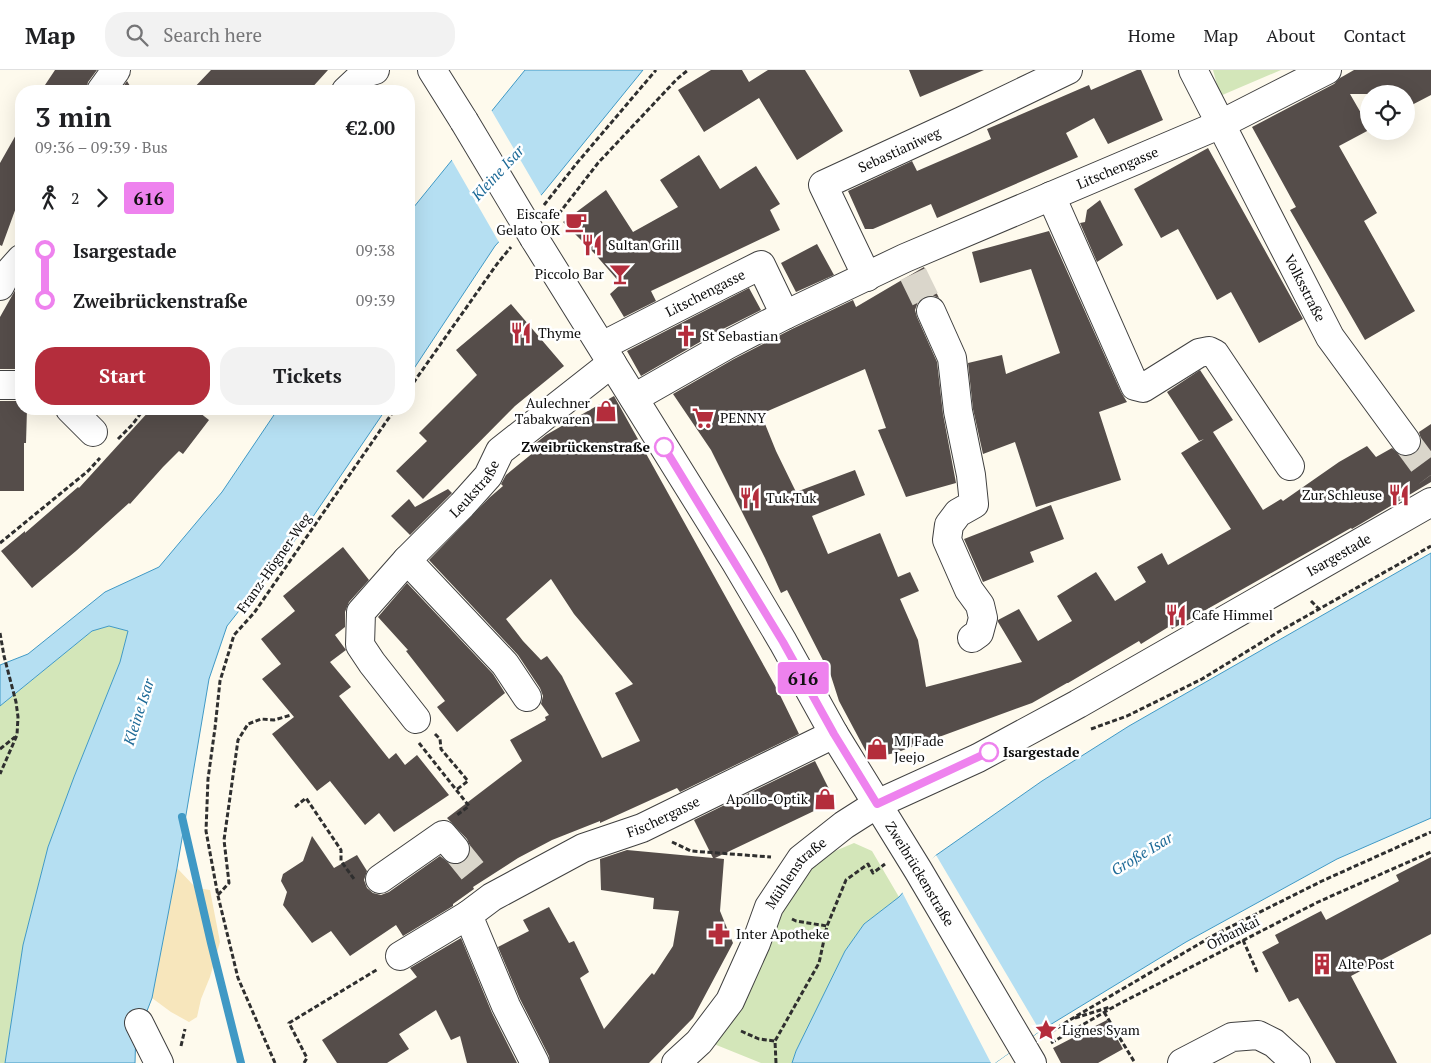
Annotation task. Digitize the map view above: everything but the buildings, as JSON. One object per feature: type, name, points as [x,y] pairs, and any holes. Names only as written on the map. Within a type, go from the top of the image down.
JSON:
[{"type":"street","points":[[105,85],[116,70]]},
{"type":"street","points":[[352,85],[365,73],[375,70]]},
{"type":"street","name":"Zweibrückenstraße","points":[[432,70],[535,241],[634,398],[783,642],[834,734],[918,870],[1026,1054]]},
{"type":"street","name":"Sebastianiweg","points":[[867,277],[823,186],[962,122],[1068,70]]},
{"type":"street","name":"Volksstraße","points":[[1193,70],[1330,337],[1406,441]]},
{"type":"street","name":"Litschengasse","points":[[634,398],[786,315],[867,277],[909,266],[1051,196],[1222,124],[1328,70]]},
{"type":"street","points":[[1051,196],[1134,386],[1143,388],[1199,353],[1209,351],[1215,354],[1290,466]]},
{"type":"street","name":"Litschengasse","points":[[607,355],[761,265],[786,315]]},
{"type":"street","points":[[0,286],[4,278],[15,266]]},
{"type":"street","points":[[931,311],[952,358],[958,411],[971,475],[974,504],[958,513],[948,526],[947,540],[969,590],[980,605],[982,612],[983,618],[979,633],[972,638]]},
{"type":"street","name":"Leukstraße","points":[[425,725],[372,663],[360,645],[361,612],[407,560],[488,476],[500,451],[607,355]]},
{"type":"street","points":[[0,385],[15,385]]},
{"type":"street","points":[[956,388],[969,404],[983,466]]},
{"type":"street","points":[[76,415],[104,443]]},
{"type":"street","name":"Isargestade","points":[[877,804],[978,758],[1078,704],[1431,502]]},
{"type":"street","points":[[407,560],[504,664],[527,697]]},
{"type":"street","name":"Fischergasse","points":[[400,956],[468,915],[486,888],[583,848],[642,828],[834,734]]},
{"type":"street","name":"Mühlenstraße","points":[[676,1063],[698,1042],[730,1001],[756,943],[769,907],[802,859],[844,826],[877,804]]},
{"type":"street","points":[[380,879],[449,842]]},
{"type":"street","points":[[468,915],[512,1018],[535,1063]]},
{"type":"street","points":[[139,1023],[159,1063]]},
{"type":"street","points":[[1182,1063],[1232,1038],[1258,1034],[1274,1043],[1296,1063]]},
{"type":"path","points":[[535,241],[598,163],[677,79],[688,70]]},
{"type":"path","points":[[0,543],[88,471],[104,443],[132,425],[140,415]]},
{"type":"path","name":"Franz-Högner-Weg","points":[[275,1063],[238,978],[218,896],[206,831],[208,779],[220,681],[234,635],[254,613],[391,415]]},
{"type":"path","points":[[1085,731],[1127,716],[1202,679],[1280,631],[1431,546]]},
{"type":"path","points":[[0,633],[18,718],[17,735],[0,774]]},
{"type":"path","points":[[218,896],[229,883],[224,840],[238,740],[248,724],[261,719],[274,720],[292,715]]},
{"type":"path","points":[[449,842],[448,821],[470,806],[456,790],[424,751],[413,734],[425,725],[440,739],[441,749],[468,782],[456,790]]},
{"type":"path","points":[[0,750],[17,735]]},
{"type":"path","points":[[295,807],[306,798],[341,850],[341,861],[357,883],[380,879]]},
{"type":"path","points":[[642,828],[691,851],[802,859]]},
{"type":"path","points":[[1057,1028],[1216,934],[1322,881],[1431,832]]},
{"type":"path","name":"Orbankai","points":[[1050,1044],[1117,1005],[1318,902],[1431,852]]},
{"type":"path","points":[[776,1063],[775,1041],[819,963],[827,926],[846,880],[868,864],[873,873]]},
{"type":"path","points":[[769,907],[796,921],[827,926]]},
{"type":"path","points":[[1243,940],[1258,974]]},
{"type":"path","points":[[304,1063],[307,1058],[289,1023],[400,956]]},
{"type":"path","points":[[1068,1021],[1117,1005]]},
{"type":"path","points":[[1104,1012],[1135,1063]]},
{"type":"path","points":[[714,1022],[726,1024],[759,1039],[775,1041]]},
{"type":"green space","points":[[1213,70],[1281,70],[1220,96]]},
{"type":"green space","points":[[109,626],[128,631],[120,662],[48,847],[23,945],[5,1063],[0,1063],[0,706],[92,631]]},
{"type":"green space","points":[[854,843],[872,851],[899,897],[864,924],[845,951],[796,1051],[792,1063],[761,1063],[704,1040],[760,968],[788,900],[821,857]]},
{"type":"sand","points":[[177,868],[196,888],[210,890],[220,942],[197,1017],[189,1022],[152,998]]},
{"type":"water","name":"Kleine Isar","points":[[525,70],[643,70],[543,193],[495,246],[415,367],[415,206]]},
{"type":"water","name":"Kleine Isar","points":[[274,415],[382,415],[310,521],[227,626],[209,679],[177,868],[152,998],[145,1016],[136,1028],[135,1063],[5,1063],[23,945],[48,847],[120,662],[128,631],[109,626],[92,631],[0,706],[0,665],[28,654],[105,592],[159,567],[222,492]]},
{"type":"water","name":"Große Isar","points":[[1431,553],[1431,818],[1337,859],[1186,942],[1040,1031],[995,1063],[792,1063],[796,1051],[845,951],[864,924],[899,897],[935,856],[1042,781],[1129,726]]},
{"type":"pier","points":[[490,108],[542,197],[500,244],[450,157]]},
{"type":"pier","points":[[936,855],[1040,1031],[995,1063],[991,1063],[901,890]]},
{"type":"waterway","points":[[182,817],[241,1063]]},
{"type":"tunnel","points":[[913,274],[931,311]]},
{"type":"tunnel","points":[[1406,441],[1431,475]]},
{"type":"tunnel","points":[[455,849],[480,880]]},
{"type":"bus line","name":"616","points":[[664,447],[783,642],[834,734],[877,804],[989,752]]},
{"type":"place","name":"Eiscafe Gelato OK","points":[[576,222]]},
{"type":"place","name":"Sultan Grill","points":[[592,245]]},
{"type":"place","name":"Piccolo Bar","points":[[620,274]]},
{"type":"place","name":"Thyme","points":[[521,333]]},
{"type":"place","name":"St Sebastian","points":[[686,336]]},
{"type":"place","name":"Aulechner Tabakwaren","points":[[606,411]]},
{"type":"place","name":"PENNY","points":[[703,418]]},
{"type":"place","name":"Zweibrückenstraße","points":[[664,447]]},
{"type":"place","name":"Zur Schleuse","points":[[1399,495]]},
{"type":"place","name":"Tuk Tuk","points":[[750,498]]},
{"type":"place","name":"Cafe Himmel","points":[[1176,615]]},
{"type":"place","name":"MJ Fade Jeejo","points":[[877,749]]},
{"type":"place","name":"Isargestade","points":[[989,752]]},
{"type":"place","name":"Apollo-Optik","points":[[825,799]]},
{"type":"place","name":"Inter Apotheke","points":[[719,934]]},
{"type":"place","name":"Alte Post","points":[[1322,964]]},
{"type":"place","name":"Lignes Syam","points":[[1046,1030]]}]
